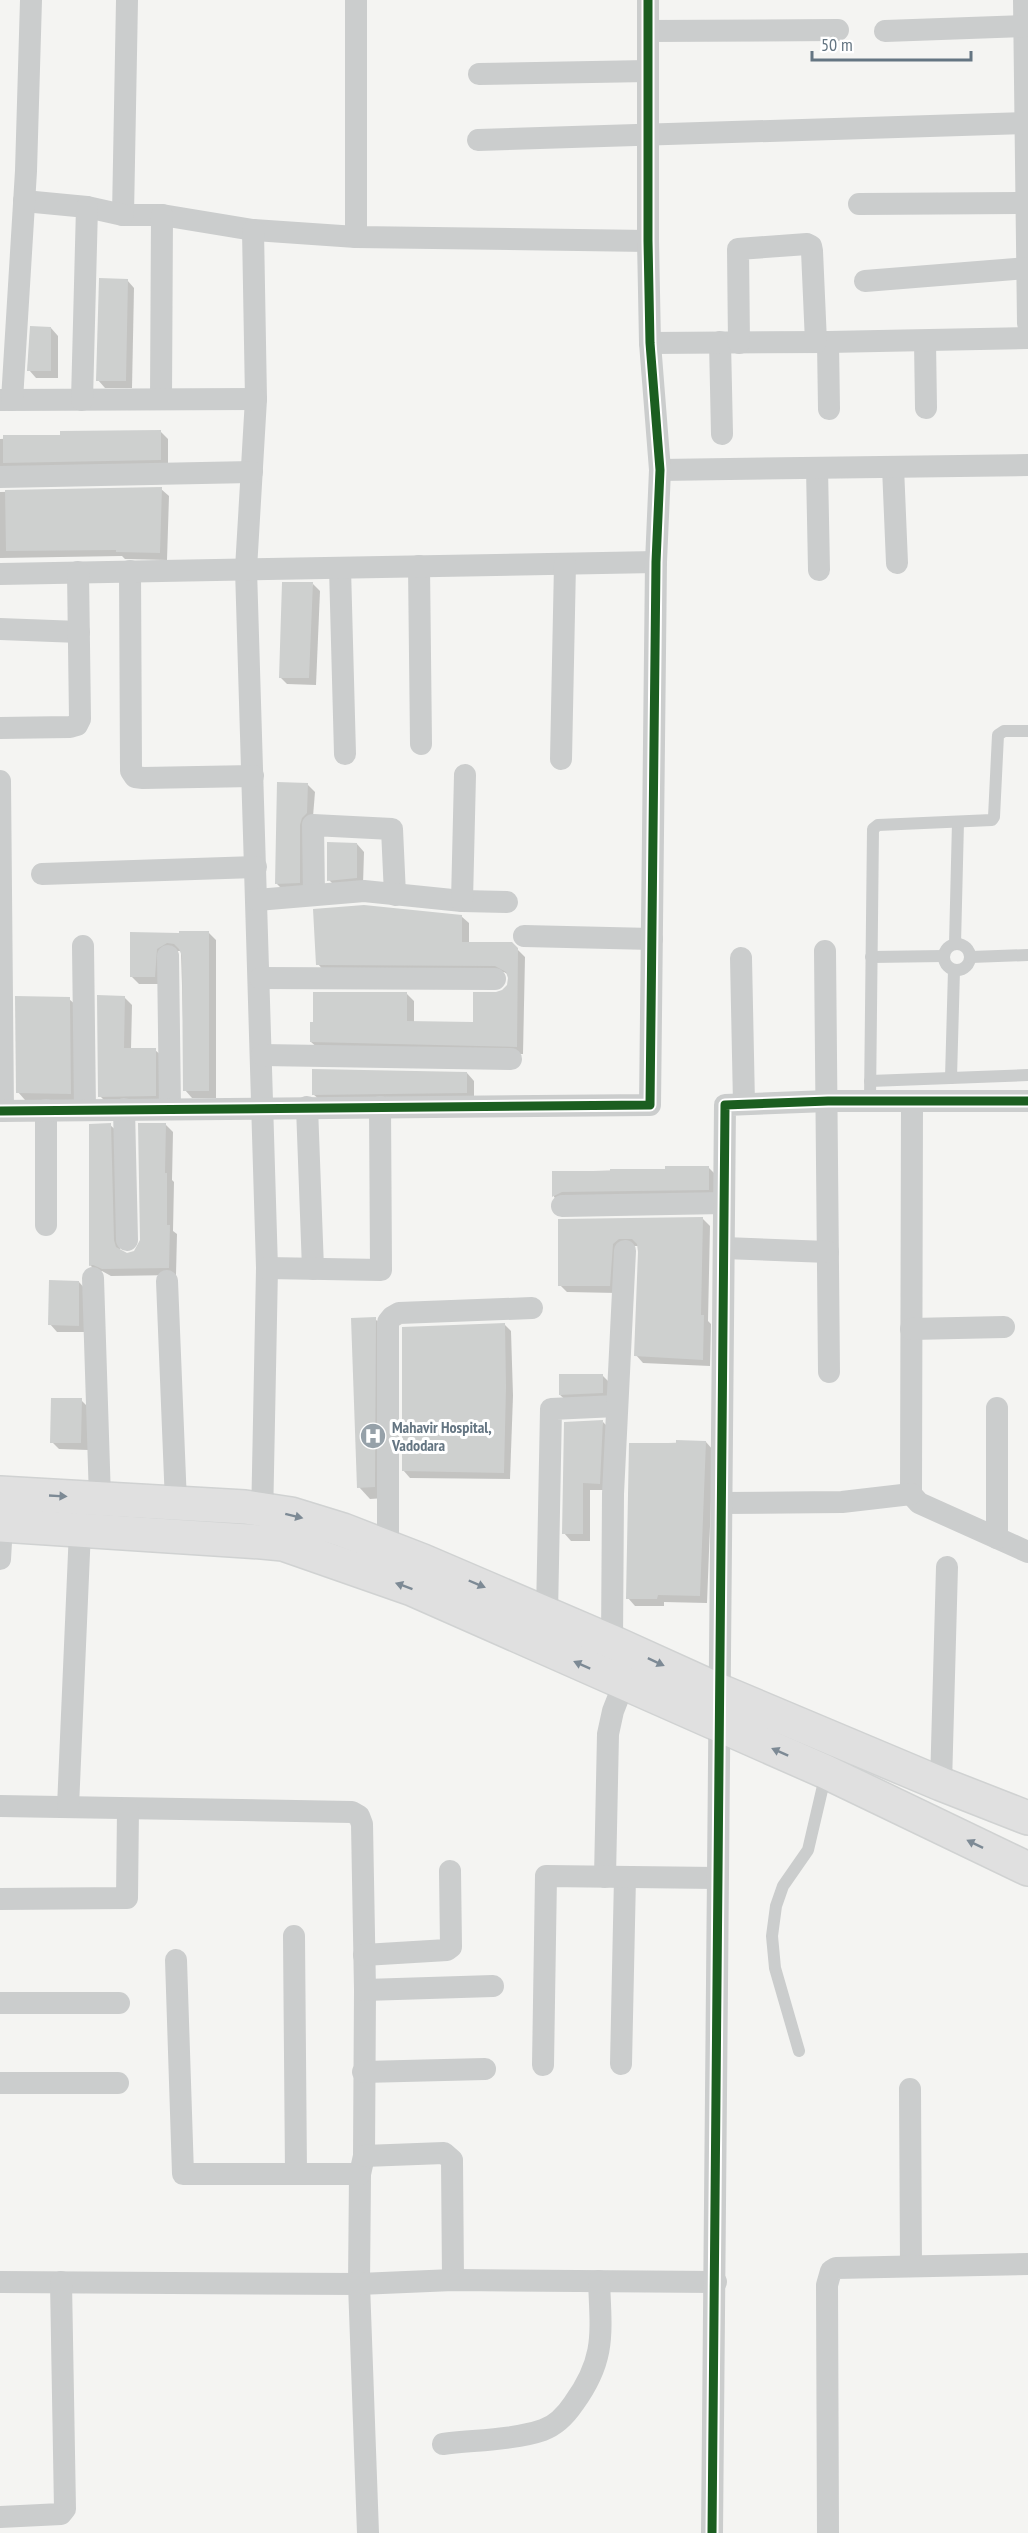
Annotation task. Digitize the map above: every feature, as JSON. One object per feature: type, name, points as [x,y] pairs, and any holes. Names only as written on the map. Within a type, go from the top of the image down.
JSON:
[{"type":"street","points":[[31,0],[24,201],[6,400],[256,399]]},
{"type":"street","points":[[123,215],[127,0]]},
{"type":"street","points":[[356,0],[356,237]]},
{"type":"street","points":[[0,781],[1,1111],[650,1105],[656,562],[660,470],[650,343],[648,0]]},
{"type":"street","points":[[1024,0],[1028,323]]},
{"type":"street","points":[[885,31],[1024,26]]},
{"type":"street","points":[[648,31],[838,30]]},
{"type":"street","points":[[479,74],[648,71]]},
{"type":"street","points":[[478,140],[647,133],[1027,136]]},
{"type":"street","points":[[859,204],[1027,197]]},
{"type":"street","points":[[24,201],[87,207],[123,215],[162,215],[254,230],[356,237],[648,241]]},
{"type":"street","points":[[82,400],[87,207]]},
{"type":"street","points":[[161,399],[162,215]]},
{"type":"street","points":[[254,230],[256,399],[246,569],[264,1107],[267,1268],[262,1542]]},
{"type":"street","points":[[722,434],[738,249],[807,244],[811,246],[829,409]]},
{"type":"street","points":[[865,281],[1028,268]]},
{"type":"street","points":[[650,343],[1028,338]]},
{"type":"street","points":[[925,340],[926,408]]},
{"type":"street","points":[[660,470],[1028,465]]},
{"type":"street","points":[[893,467],[897,563]]},
{"type":"street","points":[[817,468],[819,570]]},
{"type":"street","points":[[0,477],[252,472]]},
{"type":"street","points":[[0,574],[656,562]]},
{"type":"street","points":[[561,759],[566,564]]},
{"type":"street","points":[[419,566],[421,744]]},
{"type":"street","points":[[340,568],[345,754]]},
{"type":"street","points":[[130,571],[131,771],[135,777],[143,778],[253,776]]},
{"type":"street","points":[[0,728],[69,728],[77,725],[80,719],[78,572]]},
{"type":"street","points":[[0,629],[79,632]]},
{"type":"street","points":[[462,901],[465,775]]},
{"type":"street","points":[[314,896],[313,825],[392,829],[395,895]]},
{"type":"street","points":[[42,874],[256,867]]},
{"type":"street","points":[[257,900],[363,891],[462,901],[507,902]]},
{"type":"street","points":[[524,936],[652,939]]},
{"type":"street","points":[[83,946],[85,1110]]},
{"type":"street","points":[[825,951],[829,1372]]},
{"type":"street","points":[[168,956],[170,1108]]},
{"type":"street","points":[[741,958],[744,1104]]},
{"type":"street","points":[[260,978],[495,979]]},
{"type":"street","points":[[262,1056],[511,1059]]},
{"type":"street","points":[[712,2533],[725,1105],[828,1101],[870,1091],[912,1102],[1028,1101]]},
{"type":"street","points":[[912,1102],[911,1494],[919,1503],[1028,1552]]},
{"type":"street","points":[[306,1107],[313,1269]]},
{"type":"street","points":[[267,1268],[381,1270],[380,1107]]},
{"type":"street","points":[[124,1109],[127,1240]]},
{"type":"street","points":[[46,1110],[46,1225]]},
{"type":"street","points":[[562,1206],[724,1203]]},
{"type":"street","points":[[724,1248],[828,1252]]},
{"type":"street","points":[[612,1642],[613,1494],[625,1251]]},
{"type":"street","points":[[93,1278],[100,1499]]},
{"type":"street","points":[[167,1281],[176,1503]]},
{"type":"street","points":[[388,1548],[388,1322],[399,1313],[531,1308]]},
{"type":"street","points":[[911,1329],[1004,1327]]},
{"type":"street","points":[[547,1614],[550,1409],[617,1406]]},
{"type":"street","points":[[997,1408],[997,1538]]},
{"type":"street","points":[[0,1493],[261,1510],[291,1514],[343,1530],[547,1614],[720,1691],[941,1784],[1028,1818]]},
{"type":"street","points":[[722,1503],[842,1502],[911,1494]]},
{"type":"street","points":[[0,1558],[1,1525],[283,1544],[412,1589],[826,1772],[1028,1869]]},
{"type":"street","points":[[68,1807],[81,1530]]},
{"type":"street","points":[[941,1784],[947,1567]]},
{"type":"street","points":[[621,2064],[608,1734],[613,1711],[624,1683]]},
{"type":"street","points":[[0,1806],[352,1812],[359,1816],[362,1824],[365,1990],[359,2284],[368,2533]]},
{"type":"street","points":[[0,1899],[127,1898],[128,1809]]},
{"type":"street","points":[[364,1955],[447,1950],[451,1947],[453,1943],[450,1871]]},
{"type":"street","points":[[543,2065],[546,1876],[717,1878]]},
{"type":"street","points":[[294,1935],[296,2174]]},
{"type":"street","points":[[176,1960],[183,2174],[296,2174],[444,2153],[452,2160],[453,2280]]},
{"type":"street","points":[[365,1990],[493,1986]]},
{"type":"street","points":[[0,2003],[119,2003]]},
{"type":"street","points":[[363,2072],[485,2069]]},
{"type":"street","points":[[0,2083],[118,2083]]},
{"type":"street","points":[[910,2089],[911,2266]]},
{"type":"street","points":[[828,2533],[828,2276],[836,2268],[1028,2264]]},
{"type":"street","points":[[0,2282],[359,2284],[453,2280],[716,2282]]},
{"type":"street","points":[[443,2444],[532,2433],[556,2423],[566,2414],[591,2377],[599,2355],[601,2338],[599,2281]]},
{"type":"street","points":[[0,2517],[61,2514],[65,2509],[61,2283]]},
{"type":"lane","points":[[1028,731],[1004,731],[998,735],[992,820],[878,825],[873,829],[870,1091],[951,1078],[1028,1075]]},
{"type":"lane","points":[[955,944],[958,822]]},
{"type":"lane","points":[[954,970],[946,964],[944,956],[947,948],[955,944],[966,947],[971,957]]},
{"type":"lane","points":[[971,957],[1028,955]]},
{"type":"lane","points":[[871,957],[944,956]]},
{"type":"lane","points":[[954,970],[966,967],[971,957]]},
{"type":"lane","points":[[951,1078],[954,970]]},
{"type":"lane","points":[[799,2051],[775,1968],[772,1936],[776,1906],[783,1886],[808,1850],[826,1772]]},
{"type":"building","points":[[99,278],[128,279],[126,381],[96,381]]},
{"type":"building","points":[[30,326],[51,327],[51,371],[27,371]]},
{"type":"building","points":[[161,430],[161,460],[3,463],[3,435],[60,435],[60,431]]},
{"type":"building","points":[[162,487],[160,553],[116,552],[116,550],[6,551],[5,490]]},
{"type":"building","points":[[282,582],[313,582],[309,678],[279,678]]},
{"type":"building","points":[[277,782],[308,783],[307,813],[300,825],[300,883],[275,884]]},
{"type":"building","points":[[327,842],[357,843],[357,878],[327,881]]},
{"type":"building","points":[[364,905],[462,915],[462,942],[512,942],[518,948],[517,1047],[310,1042],[313,992],[407,992],[407,1021],[473,1022],[473,992],[496,992],[507,985],[506,972],[495,966],[316,965],[313,909]]},
{"type":"building","points":[[179,931],[209,931],[209,1091],[183,1091],[182,956],[179,949],[174,944],[167,943],[157,949],[155,977],[130,977],[130,932],[179,933]]},
{"type":"building","points":[[97,995],[125,996],[124,1048],[156,1048],[156,1096],[98,1097]]},
{"type":"building","points":[[15,996],[70,997],[71,1094],[16,1093]]},
{"type":"building","points":[[312,1069],[467,1072],[467,1093],[312,1095]]},
{"type":"building","points":[[111,1123],[114,1240],[116,1247],[127,1253],[134,1251],[140,1240],[138,1123],[166,1123],[165,1173],[167,1173],[167,1225],[170,1225],[169,1268],[102,1269],[93,1265],[89,1266],[89,1124]]},
{"type":"building","points":[[665,1166],[709,1166],[709,1190],[562,1192],[552,1197],[552,1171],[665,1169]]},
{"type":"building","points":[[703,1217],[701,1315],[704,1315],[703,1360],[634,1356],[638,1252],[637,1244],[632,1239],[619,1239],[613,1244],[610,1286],[558,1286],[558,1219]]},
{"type":"building","points":[[49,1280],[79,1281],[79,1326],[48,1325]]},
{"type":"building","points":[[376,1317],[375,1487],[357,1488],[351,1318]]},
{"type":"building","points":[[505,1323],[504,1473],[402,1471],[402,1327]]},
{"type":"building","points":[[559,1374],[603,1374],[603,1393],[559,1395]]},
{"type":"building","points":[[51,1398],[82,1398],[81,1443],[50,1443]]},
{"type":"building","points":[[603,1420],[600,1484],[583,1483],[583,1534],[562,1534],[564,1422]]},
{"type":"building","points":[[676,1440],[706,1441],[700,1596],[658,1595],[657,1599],[626,1599],[629,1443],[676,1443]]},
{"type":"cycle path","points":[[0,1111],[650,1105],[656,562],[660,470],[650,343],[648,0]]},
{"type":"cycle path","points":[[712,2533],[725,1105],[828,1101],[1028,1101]]},
{"type":"place","name":"Mahavir Hospital, Vadodara","points":[[373,1436]]}]
